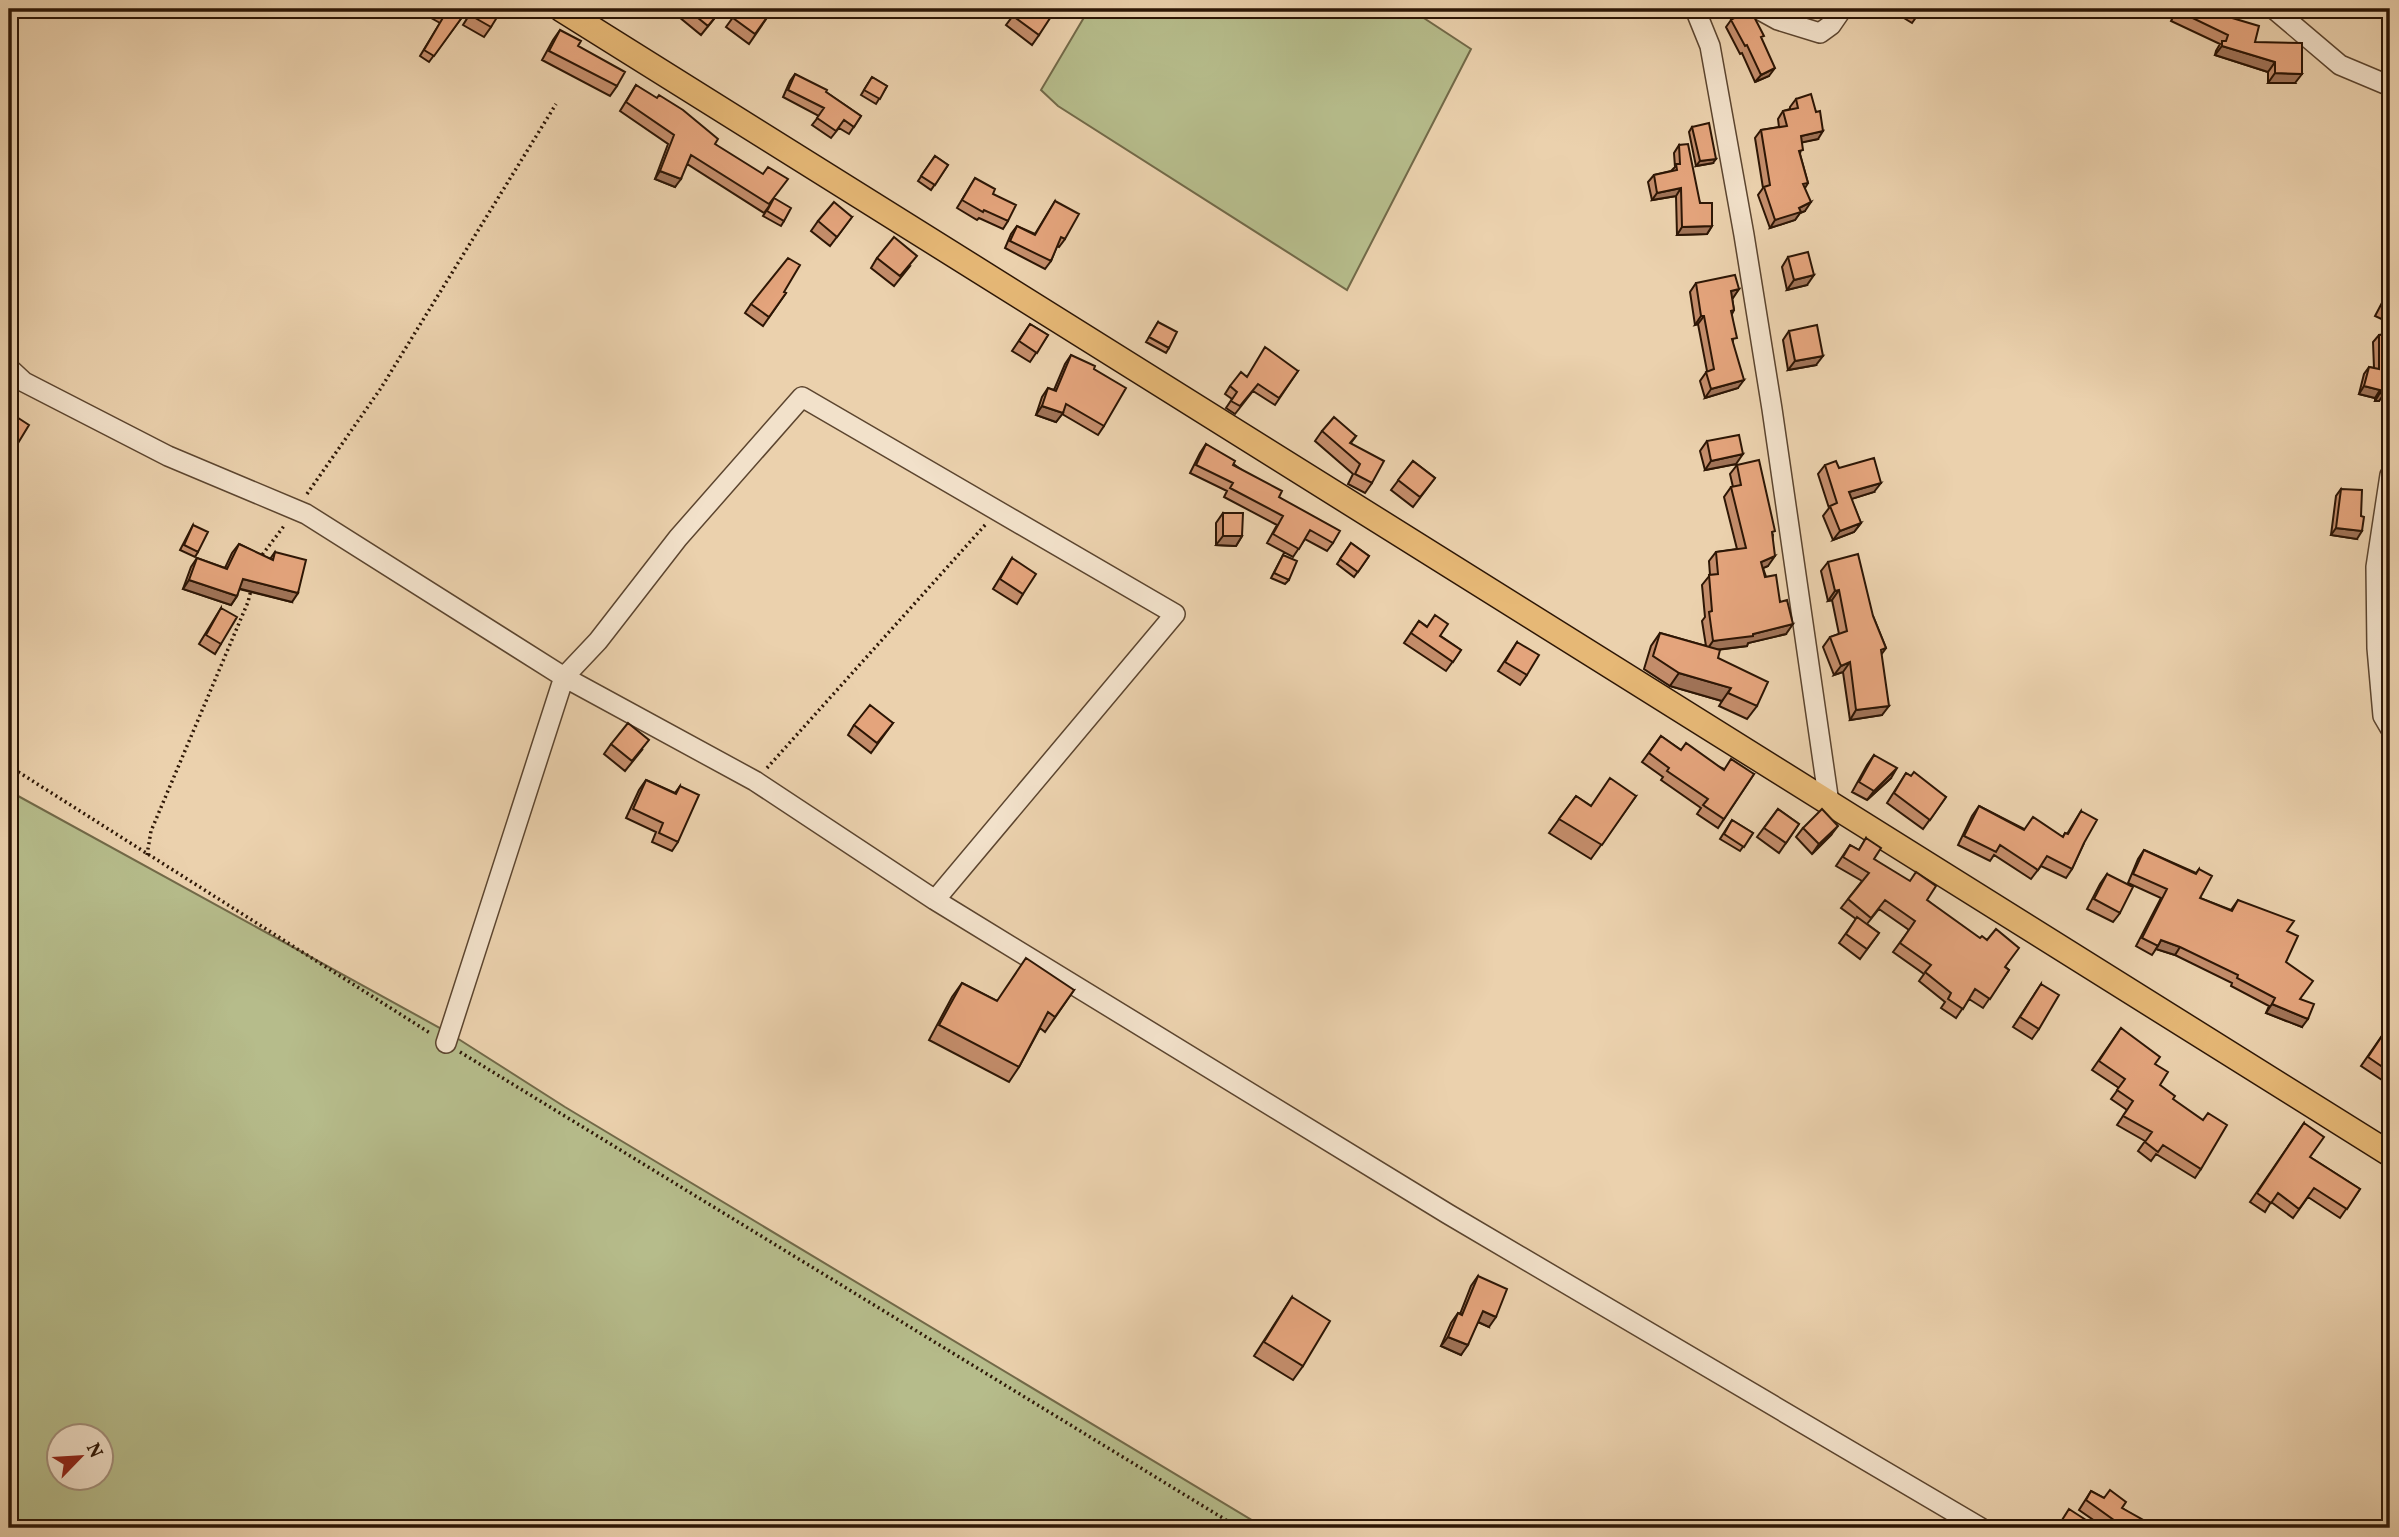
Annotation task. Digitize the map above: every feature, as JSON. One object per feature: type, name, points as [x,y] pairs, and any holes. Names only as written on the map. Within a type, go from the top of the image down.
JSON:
[{"type":"main road","points":[[561,9],[2390,1154]]},
{"type":"street","points":[[1695,9],[1710,46],[1744,235],[1829,803]]},
{"type":"street","points":[[1758,9],[1778,20],[1820,33],[1831,25],[1842,9]]},
{"type":"street","points":[[2274,9],[2340,65],[2390,86]]},
{"type":"street","points":[[9,368],[24,382],[168,456],[296,510],[564,677],[755,781],[936,900],[1448,1214],[1981,1528]]},
{"type":"street","points":[[446,1043],[564,677],[598,641],[678,538],[802,397],[1175,614],[936,900]]},
{"type":"street","points":[[2390,475],[2376,567],[2377,648],[2383,716],[2390,727]]},
{"type":"path","points":[[257,569],[260,557],[381,388],[556,104]]},
{"type":"path","points":[[755,781],[999,510]]},
{"type":"path","points":[[147,855],[151,831],[248,602],[254,580]]},
{"type":"path","points":[[9,766],[446,1043],[1239,1528]]},
{"type":"green space","points":[[1089,9],[1410,9],[1471,49],[1347,290],[1058,106],[1041,90]]},
{"type":"green space","points":[[9,791],[449,1033],[565,1107],[1265,1528],[9,1528]]},
{"type":"building","points":[[431,9],[468,9],[434,56],[424,50],[444,16]]},
{"type":"building","points":[[474,9],[501,11],[491,27],[470,15]]},
{"type":"building","points":[[687,9],[722,9],[708,26]]},
{"type":"building","points":[[739,9],[773,9],[755,34],[733,18]]},
{"type":"building","points":[[1018,9],[1056,9],[1039,35],[1013,16]]},
{"type":"building","points":[[1750,9],[1764,36],[1761,37],[1775,68],[1761,75],[1731,20]]},
{"type":"building","points":[[2221,9],[2219,14],[2259,26],[2255,42],[2302,43],[2302,74],[2275,73],[2275,62],[2222,46],[2222,41],[2226,41],[2228,35],[2178,11]]},
{"type":"building","points":[[560,30],[581,41],[578,46],[625,72],[617,86],[549,51]]},
{"type":"building","points":[[795,74],[827,90],[826,92],[861,116],[854,127],[844,120],[836,131],[817,118],[824,108],[788,90]]},
{"type":"building","points":[[872,77],[887,86],[880,99],[864,90]]},
{"type":"building","points":[[636,85],[683,110],[718,139],[715,144],[763,174],[768,167],[788,179],[769,204],[691,155],[681,179],[660,171],[674,135],[626,102]]},
{"type":"building","points":[[1811,94],[1816,112],[1820,111],[1823,131],[1801,136],[1803,150],[1799,151],[1808,183],[1803,184],[1811,202],[1799,208],[1801,212],[1775,220],[1764,187],[1770,185],[1761,130],[1787,126],[1783,111],[1798,108],[1796,99]]},
{"type":"building","points":[[1709,123],[1716,159],[1700,161],[1692,127]]},
{"type":"building","points":[[1688,144],[1700,203],[1712,203],[1712,226],[1682,227],[1681,188],[1657,193],[1654,175],[1677,170],[1676,164],[1680,164],[1679,145]]},
{"type":"building","points":[[935,156],[948,165],[935,185],[921,176]]},
{"type":"building","points":[[975,178],[995,189],[993,194],[1016,205],[1008,221],[984,210],[983,212],[962,200]]},
{"type":"building","points":[[774,198],[791,208],[784,221],[767,211]]},
{"type":"building","points":[[1055,201],[1079,214],[1065,239],[1061,237],[1051,261],[1010,241],[1017,226],[1035,235]]},
{"type":"building","points":[[834,202],[852,217],[837,237],[818,221]]},
{"type":"building","points":[[894,237],[917,256],[900,276],[877,258]]},
{"type":"building","points":[[1808,252],[1814,275],[1794,280],[1788,257]]},
{"type":"building","points":[[788,258],[800,265],[784,292],[786,293],[769,317],[751,304]]},
{"type":"building","points":[[1735,275],[1739,289],[1731,291],[1734,310],[1731,311],[1737,338],[1732,339],[1744,380],[1711,389],[1706,372],[1714,369],[1696,283]]},
{"type":"building","points":[[2390,290],[2390,310],[2382,306]]},
{"type":"building","points":[[1158,322],[1177,332],[1169,348],[1149,337]]},
{"type":"building","points":[[1030,324],[1048,335],[1037,353],[1019,341]]},
{"type":"building","points":[[1817,325],[1823,356],[1795,361],[1789,331]]},
{"type":"building","points":[[2390,334],[2390,371],[2384,394],[2380,393],[2380,390],[2364,386],[2369,367],[2379,369],[2379,335]]},
{"type":"building","points":[[1265,347],[1298,371],[1279,398],[1258,384],[1240,406],[1231,401],[1237,392],[1230,386],[1241,372],[1247,377]]},
{"type":"building","points":[[1071,355],[1095,366],[1094,369],[1126,388],[1104,426],[1066,404],[1063,413],[1042,406],[1048,388],[1056,391]]},
{"type":"building","points":[[9,412],[29,425],[9,458]]},
{"type":"building","points":[[1334,417],[1356,436],[1350,443],[1384,461],[1372,483],[1355,474],[1360,464],[1322,431]]},
{"type":"building","points":[[1739,435],[1743,454],[1711,461],[1707,441]]},
{"type":"building","points":[[1206,444],[1235,461],[1233,465],[1282,491],[1279,497],[1340,531],[1333,543],[1310,530],[1299,549],[1273,534],[1283,516],[1230,488],[1233,483],[1196,465]]},
{"type":"building","points":[[1874,458],[1881,483],[1849,492],[1861,523],[1840,531],[1830,506],[1837,503],[1825,465],[1836,461],[1839,468]]},
{"type":"building","points":[[1759,460],[1775,531],[1772,532],[1775,556],[1761,562],[1765,577],[1776,575],[1780,602],[1787,600],[1793,624],[1753,636],[1713,641],[1709,612],[1712,611],[1709,575],[1718,574],[1716,552],[1746,548],[1731,487],[1741,485],[1737,465]]},
{"type":"building","points":[[1413,461],[1435,478],[1420,497],[1398,480]]},
{"type":"building","points":[[2341,489],[2362,490],[2362,531],[2336,528]]},
{"type":"building","points":[[1223,513],[1243,513],[1242,536],[1223,536]]},
{"type":"building","points":[[193,525],[208,532],[198,552],[184,545]]},
{"type":"building","points":[[1351,543],[1369,556],[1358,572],[1340,559]]},
{"type":"building","points":[[239,544],[273,560],[275,552],[306,560],[298,593],[243,579],[237,596],[189,580],[197,558],[227,569]]},
{"type":"building","points":[[1858,554],[1873,616],[1886,648],[1881,650],[1889,706],[1856,710],[1850,662],[1841,666],[1830,637],[1847,631],[1839,590],[1835,591],[1828,562]]},
{"type":"building","points":[[1283,555],[1297,561],[1289,580],[1274,573]]},
{"type":"building","points":[[1012,558],[1036,574],[1023,594],[1000,579]]},
{"type":"building","points":[[221,608],[237,617],[221,644],[206,635]]},
{"type":"building","points":[[1435,615],[1448,624],[1440,636],[1461,650],[1453,662],[1411,633],[1419,621],[1427,627]]},
{"type":"building","points":[[1660,633],[1720,650],[1718,658],[1768,682],[1757,706],[1728,693],[1731,688],[1679,673],[1653,656]]},
{"type":"building","points":[[1517,642],[1539,655],[1527,675],[1505,662]]},
{"type":"building","points":[[870,705],[893,723],[877,743],[854,725]]},
{"type":"building","points":[[628,723],[649,740],[632,761],[611,744]]},
{"type":"building","points":[[1661,736],[1681,750],[1686,743],[1724,770],[1731,759],[1754,774],[1724,819],[1703,805],[1708,799],[1667,771],[1669,768],[1649,753]]},
{"type":"building","points":[[1874,755],[1897,768],[1874,791],[1859,782]]},
{"type":"building","points":[[1914,772],[1946,797],[1930,820],[1894,793],[1906,773],[1911,776]]},
{"type":"building","points":[[1610,778],[1636,796],[1602,845],[1559,819],[1576,796],[1591,806]]},
{"type":"building","points":[[646,780],[676,794],[680,786],[699,795],[678,842],[659,833],[663,823],[633,809]]},
{"type":"building","points":[[1979,806],[2024,830],[2033,817],[2063,837],[2065,833],[2068,834],[2081,811],[2097,820],[2072,869],[2047,856],[2038,870],[2000,845],[1996,852],[1964,836]]},
{"type":"building","points":[[1778,809],[1799,824],[1786,843],[1764,828]]},
{"type":"building","points":[[1822,809],[1838,826],[1819,844],[1803,828]]},
{"type":"building","points":[[1732,820],[1753,833],[1744,847],[1724,834]]},
{"type":"building","points":[[1866,838],[1881,848],[1874,859],[1910,881],[1916,872],[1936,886],[1927,900],[1980,938],[1982,936],[1987,940],[1996,929],[2019,948],[2005,967],[2009,970],[1990,999],[1975,989],[1963,1009],[1948,999],[1951,993],[1925,972],[1931,965],[1900,943],[1915,921],[1885,900],[1871,918],[1848,899],[1869,873],[1843,857],[1850,845],[1859,850]]},
{"type":"building","points":[[2144,850],[2196,874],[2199,869],[2212,876],[2200,898],[2232,911],[2238,900],[2294,921],[2287,931],[2298,936],[2286,962],[2313,981],[2300,999],[2314,1004],[2308,1019],[2272,1004],[2275,998],[2237,978],[2238,975],[2180,947],[2161,940],[2158,946],[2142,938],[2167,889],[2133,874]]},
{"type":"building","points":[[2107,874],[2133,887],[2120,913],[2094,899]]},
{"type":"building","points":[[1857,917],[1879,933],[1867,949],[1846,934]]},
{"type":"building","points":[[1026,958],[1074,990],[1055,1017],[1048,1012],[1019,1067],[939,1025],[962,983],[997,1001]]},
{"type":"building","points":[[2041,984],[2059,995],[2039,1029],[2020,1017]]},
{"type":"building","points":[[2121,1028],[2160,1057],[2155,1064],[2168,1072],[2160,1085],[2175,1096],[2173,1099],[2203,1120],[2208,1113],[2227,1125],[2201,1169],[2163,1145],[2158,1152],[2145,1142],[2152,1132],[2123,1116],[2133,1101],[2117,1090],[2125,1079],[2099,1061]]},
{"type":"building","points":[[2386,1030],[2390,1033],[2390,1072],[2368,1057]]},
{"type":"building","points":[[2304,1123],[2324,1137],[2310,1157],[2360,1189],[2347,1209],[2314,1188],[2299,1209],[2278,1193],[2271,1203],[2257,1193]]},
{"type":"building","points":[[1478,1276],[1507,1289],[1496,1317],[1483,1311],[1468,1345],[1448,1337],[1458,1313],[1462,1315]]},
{"type":"building","points":[[1292,1297],[1330,1321],[1303,1366],[1264,1342]]},
{"type":"building","points":[[2110,1490],[2126,1502],[2122,1508],[2154,1526],[2153,1528],[2125,1528],[2086,1500],[2091,1491],[2104,1498]]},
{"type":"building","points":[[2069,1509],[2089,1522],[2085,1528],[2057,1528]]}]
